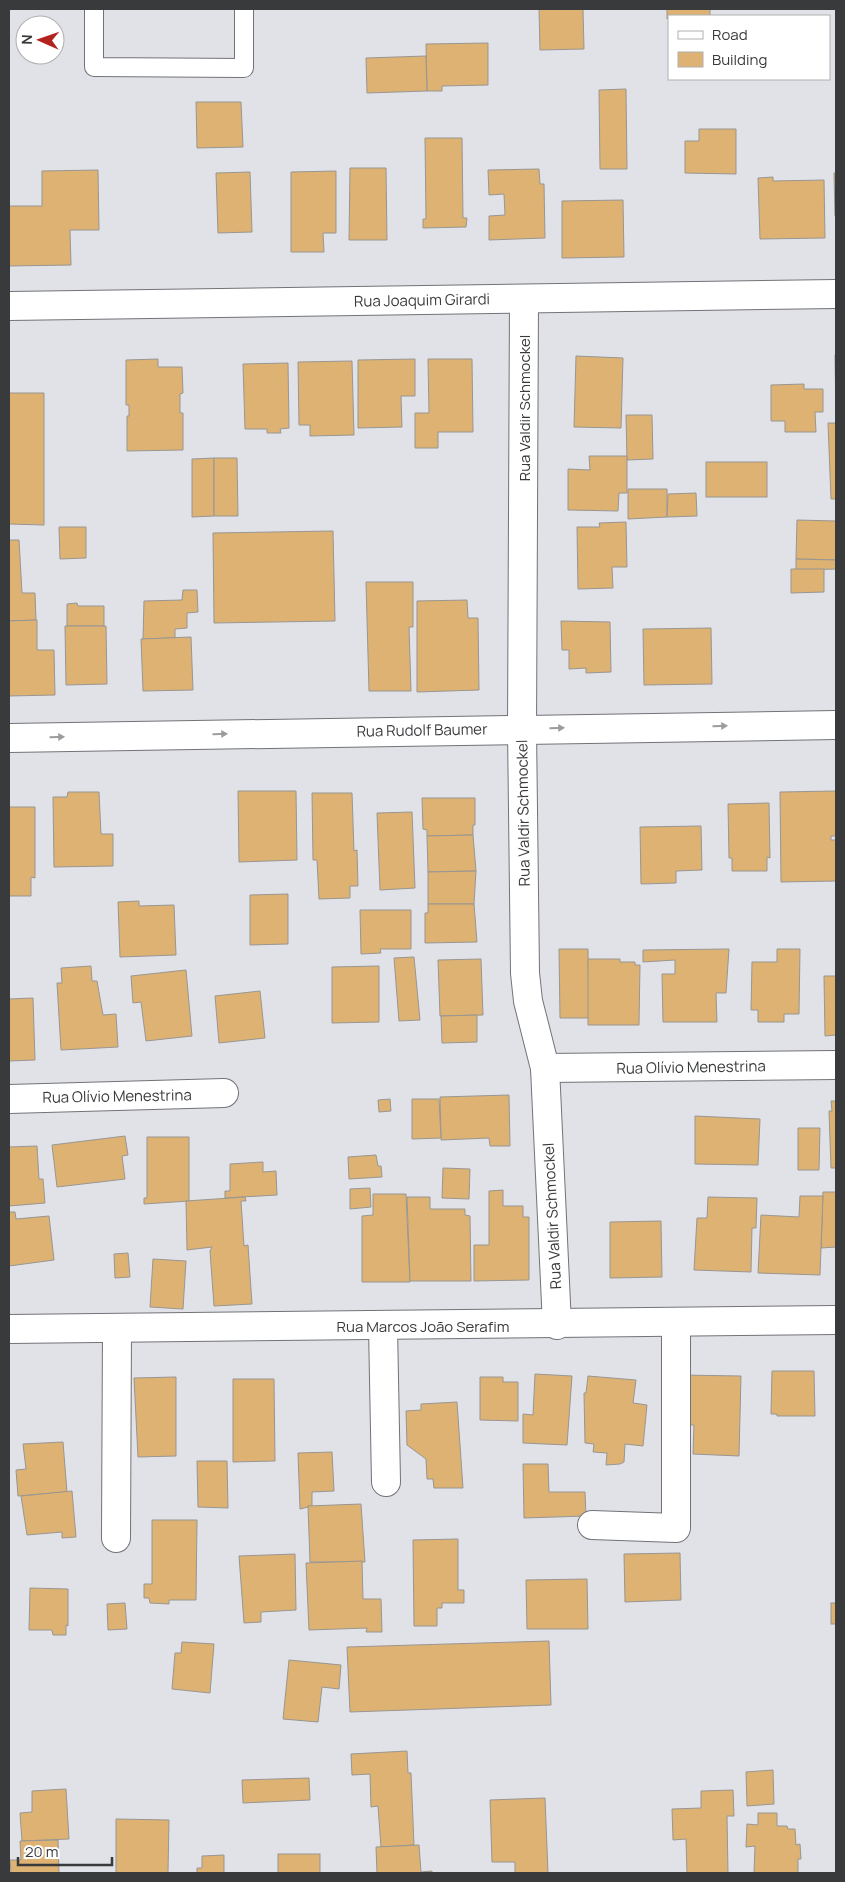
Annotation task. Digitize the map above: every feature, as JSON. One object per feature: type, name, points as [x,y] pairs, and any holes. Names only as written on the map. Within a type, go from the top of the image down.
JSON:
[{"type":"street","name":"Rua Joaquim Girardi","points":[[9,306],[836,294]]},
{"type":"street","name":"Rua Valdir Schmockel","points":[[524,299],[522,729],[525,973],[528,1001],[545,1068],[557,1325]]},
{"type":"street","name":"Rua Rudolf Baumer","points":[[9,738],[836,725]]},
{"type":"street","name":"Rua Olívio Menestrina","points":[[545,1068],[836,1065]]},
{"type":"street","name":"Rua Olívio Menestrina","points":[[9,1098],[224,1093]]},
{"type":"street","name":"Rua Marcos João Serafim","points":[[9,1330],[557,1325],[836,1320]]},
{"type":"street","points":[[592,1525],[676,1528],[676,1323]]},
{"type":"street","points":[[383,1326],[386,1482]]},
{"type":"street","points":[[116,1538],[117,1328]]},
{"type":"lane","points":[[94,9],[94,67],[244,68],[244,9]]},
{"type":"building","points":[[539,9],[583,9],[584,49],[540,50]]},
{"type":"building","points":[[667,9],[710,9],[710,15],[668,15],[667,19]]},
{"type":"building","points":[[488,43],[488,85],[442,86],[442,91],[427,91],[426,44]]},
{"type":"building","points":[[426,56],[427,91],[367,93],[366,58]]},
{"type":"building","points":[[626,89],[627,169],[600,169],[599,90]]},
{"type":"building","points":[[196,102],[241,102],[243,147],[197,148]]},
{"type":"building","points":[[699,129],[736,129],[736,174],[685,173],[685,141],[699,141]]},
{"type":"building","points":[[425,138],[462,138],[463,218],[467,218],[466,227],[423,228],[423,219],[426,219]]},
{"type":"building","points":[[350,168],[386,168],[387,240],[349,240]]},
{"type":"building","points":[[539,169],[540,184],[544,184],[545,238],[489,240],[489,216],[505,215],[504,194],[489,195],[488,170]]},
{"type":"building","points":[[98,170],[99,230],[70,230],[71,265],[9,266],[9,206],[42,206],[42,171]]},
{"type":"building","points":[[336,171],[336,233],[323,233],[324,252],[291,252],[291,172]]},
{"type":"building","points":[[250,172],[252,232],[218,233],[216,173]]},
{"type":"building","points":[[834,173],[836,173],[836,216],[835,216]]},
{"type":"building","points":[[773,177],[773,181],[824,180],[825,238],[760,239],[758,178]]},
{"type":"building","points":[[623,200],[624,257],[562,258],[562,201]]},
{"type":"building","points":[[835,355],[836,355],[836,423]]},
{"type":"building","points":[[576,356],[623,358],[621,428],[574,427]]},
{"type":"building","points":[[158,359],[158,367],[182,367],[183,393],[180,394],[180,413],[183,413],[183,450],[127,451],[127,416],[129,416],[129,405],[126,405],[126,360]]},
{"type":"building","points":[[415,359],[415,396],[401,396],[402,427],[358,428],[358,360]]},
{"type":"building","points":[[428,359],[472,359],[473,432],[438,432],[438,448],[415,448],[415,413],[429,413]]},
{"type":"building","points":[[352,361],[354,435],[310,436],[310,425],[299,425],[298,362]]},
{"type":"building","points":[[288,363],[289,428],[280,429],[281,433],[267,433],[267,429],[245,429],[243,364]]},
{"type":"building","points":[[804,384],[804,389],[823,389],[823,412],[815,412],[816,432],[785,432],[785,421],[771,421],[771,385]]},
{"type":"building","points":[[9,393],[44,393],[44,525],[9,524]]},
{"type":"building","points":[[626,415],[652,415],[653,459],[627,460]]},
{"type":"building","points":[[828,423],[836,423],[836,499],[831,499]]},
{"type":"building","points":[[589,456],[627,456],[627,493],[619,493],[618,511],[568,510],[568,469],[590,470]]},
{"type":"building","points":[[214,458],[214,516],[192,517],[192,459]]},
{"type":"building","points":[[214,458],[237,458],[238,516],[214,516]]},
{"type":"building","points":[[706,462],[767,462],[767,497],[706,497]]},
{"type":"building","points":[[628,489],[667,489],[667,517],[628,519]]},
{"type":"building","points":[[696,493],[697,516],[667,517],[668,494]]},
{"type":"building","points":[[797,520],[836,521],[836,560],[796,559]]},
{"type":"building","points":[[626,522],[627,567],[612,567],[613,588],[578,589],[577,527],[600,527],[599,523]]},
{"type":"building","points":[[59,527],[86,527],[86,558],[60,559]]},
{"type":"building","points":[[333,531],[335,621],[214,623],[213,533]]},
{"type":"building","points":[[9,540],[19,540],[22,593],[35,593],[36,620],[9,621]]},
{"type":"building","points":[[796,559],[836,560],[836,569],[796,570]]},
{"type":"building","points":[[791,569],[824,569],[824,592],[791,593]]},
{"type":"building","points":[[366,582],[413,582],[413,627],[409,627],[411,691],[369,691]]},
{"type":"building","points":[[183,590],[197,590],[198,612],[187,613],[187,628],[175,629],[175,638],[143,639],[144,601],[182,600]]},
{"type":"building","points":[[467,600],[468,618],[478,618],[479,690],[417,692],[417,601]]},
{"type":"building","points":[[77,603],[78,606],[104,606],[104,626],[67,626],[67,604]]},
{"type":"building","points":[[37,620],[37,650],[54,650],[55,695],[9,696],[9,621]]},
{"type":"building","points":[[561,621],[610,622],[611,672],[586,673],[586,668],[569,669],[569,650],[562,650]]},
{"type":"building","points":[[65,626],[106,626],[107,684],[66,685]]},
{"type":"building","points":[[711,628],[712,684],[644,685],[643,629]]},
{"type":"building","points":[[191,637],[193,690],[143,691],[141,639]]},
{"type":"building","points":[[238,791],[296,791],[297,860],[239,862]]},
{"type":"building","points":[[836,791],[836,836],[831,836],[831,840],[836,840],[836,881],[781,882],[780,792]]},
{"type":"building","points":[[68,792],[99,792],[101,834],[113,834],[113,866],[54,867],[53,797],[67,797]]},
{"type":"building","points":[[312,793],[352,793],[354,851],[357,850],[358,886],[350,886],[350,898],[319,899],[317,860],[313,860]]},
{"type":"building","points":[[422,798],[475,798],[473,835],[427,836],[427,830],[423,829]]},
{"type":"building","points":[[769,803],[770,858],[767,857],[767,871],[732,871],[732,858],[729,858],[728,804]]},
{"type":"building","points":[[9,807],[35,807],[35,878],[31,877],[31,896],[9,896]]},
{"type":"building","points":[[412,812],[415,888],[380,890],[377,813]]},
{"type":"building","points":[[701,826],[702,870],[676,871],[676,883],[641,884],[640,827]]},
{"type":"building","points":[[473,835],[476,871],[428,872],[427,836]]},
{"type":"building","points":[[476,871],[474,904],[428,904],[428,872]]},
{"type":"building","points":[[288,894],[288,944],[250,945],[250,895]]},
{"type":"building","points":[[139,901],[139,906],[174,905],[176,955],[120,957],[118,902]]},
{"type":"building","points":[[428,904],[474,904],[477,942],[425,943],[425,913],[428,913]]},
{"type":"building","points":[[360,910],[411,910],[411,949],[380,949],[381,953],[361,954]]},
{"type":"building","points":[[559,949],[588,949],[589,1018],[560,1018]]},
{"type":"building","points":[[729,949],[726,993],[716,993],[717,1022],[663,1022],[662,974],[675,974],[675,960],[643,962],[643,950]]},
{"type":"building","points":[[777,949],[800,949],[799,1014],[784,1014],[784,1022],[758,1022],[758,1010],[751,1010],[752,962],[777,962]]},
{"type":"building","points":[[414,957],[420,1020],[399,1021],[394,958]]},
{"type":"building","points":[[481,959],[483,1015],[440,1016],[438,960]]},
{"type":"building","points":[[588,959],[620,959],[620,962],[635,962],[635,965],[640,965],[639,1025],[588,1025]]},
{"type":"building","points":[[91,966],[92,981],[97,981],[103,1015],[116,1014],[118,1047],[61,1050],[57,983],[62,983],[61,968]]},
{"type":"building","points":[[379,966],[379,1022],[332,1023],[332,967]]},
{"type":"building","points":[[186,970],[192,1036],[146,1041],[141,1002],[133,1003],[131,976]]},
{"type":"building","points":[[824,976],[836,976],[836,1035],[825,1036]]},
{"type":"building","points":[[260,991],[265,1038],[219,1043],[215,996]]},
{"type":"building","points":[[33,998],[35,1060],[9,1061],[9,999]]},
{"type":"building","points":[[477,1015],[477,1042],[442,1043],[441,1016]]},
{"type":"building","points":[[509,1095],[510,1146],[490,1146],[489,1138],[441,1140],[440,1097]]},
{"type":"building","points":[[390,1099],[391,1111],[379,1112],[378,1100]]},
{"type":"building","points":[[412,1099],[439,1099],[441,1138],[412,1139]]},
{"type":"building","points":[[831,1101],[836,1101],[836,1168],[831,1168],[829,1111],[832,1111]]},
{"type":"building","points":[[695,1116],[760,1119],[758,1165],[695,1164]]},
{"type":"building","points":[[798,1128],[820,1128],[819,1170],[798,1170]]},
{"type":"building","points":[[125,1136],[128,1155],[122,1156],[125,1179],[57,1187],[52,1145]]},
{"type":"building","points":[[147,1137],[189,1137],[189,1201],[144,1204],[144,1198],[147,1198]]},
{"type":"building","points":[[37,1146],[39,1179],[43,1179],[45,1203],[9,1206],[9,1147]]},
{"type":"building","points":[[376,1155],[378,1166],[381,1166],[382,1177],[349,1179],[348,1157]]},
{"type":"building","points":[[263,1162],[263,1172],[276,1171],[277,1195],[225,1198],[225,1191],[230,1191],[230,1164]]},
{"type":"building","points":[[443,1168],[470,1169],[469,1199],[442,1198]]},
{"type":"building","points":[[370,1188],[371,1207],[350,1209],[350,1189]]},
{"type":"building","points":[[503,1190],[503,1206],[523,1206],[523,1217],[529,1217],[529,1280],[474,1281],[474,1245],[489,1245],[489,1191]]},
{"type":"building","points":[[823,1192],[836,1192],[836,1247],[821,1248]]},
{"type":"building","points":[[373,1194],[406,1194],[410,1282],[362,1282],[362,1216],[373,1215]]},
{"type":"building","points":[[800,1196],[823,1196],[820,1275],[758,1273],[761,1215],[799,1217]]},
{"type":"building","points":[[245,1197],[246,1201],[241,1201],[244,1246],[248,1245],[252,1304],[214,1306],[210,1251],[212,1247],[187,1250],[186,1201]]},
{"type":"building","points":[[407,1197],[430,1197],[430,1209],[465,1209],[465,1215],[470,1216],[471,1281],[410,1281]]},
{"type":"building","points":[[708,1197],[757,1198],[756,1228],[752,1228],[751,1272],[694,1270],[697,1218],[707,1218]]},
{"type":"building","points":[[9,1212],[15,1212],[16,1219],[49,1216],[54,1260],[9,1266]]},
{"type":"building","points":[[661,1221],[662,1277],[610,1278],[610,1222]]},
{"type":"building","points":[[128,1253],[130,1277],[115,1278],[114,1254]]},
{"type":"building","points":[[153,1259],[186,1261],[183,1309],[150,1307]]},
{"type":"building","points":[[772,1371],[814,1371],[815,1416],[777,1416],[777,1414],[771,1414]]},
{"type":"building","points":[[535,1374],[572,1376],[567,1445],[523,1443],[523,1414],[533,1415]]},
{"type":"building","points":[[682,1375],[741,1376],[739,1456],[693,1454],[694,1425],[681,1425]]},
{"type":"building","points":[[588,1376],[636,1380],[633,1403],[647,1405],[643,1446],[625,1444],[624,1462],[620,1464],[606,1465],[607,1453],[593,1452],[594,1444],[585,1443],[584,1393],[586,1393]]},
{"type":"building","points":[[176,1377],[176,1456],[138,1457],[134,1378]]},
{"type":"building","points":[[480,1377],[503,1377],[503,1382],[518,1382],[518,1421],[480,1420]]},
{"type":"building","points":[[233,1379],[274,1379],[275,1461],[233,1462]]},
{"type":"building","points":[[457,1402],[463,1488],[434,1488],[433,1479],[427,1479],[426,1459],[407,1445],[406,1411],[421,1410],[421,1404]]},
{"type":"building","points":[[63,1442],[67,1492],[18,1496],[16,1470],[26,1469],[23,1444]]},
{"type":"building","points":[[332,1452],[334,1491],[312,1492],[312,1506],[300,1509],[298,1453]]},
{"type":"building","points":[[197,1461],[227,1461],[228,1508],[198,1507]]},
{"type":"building","points":[[523,1464],[548,1464],[549,1492],[585,1492],[586,1516],[524,1518]]},
{"type":"building","points":[[72,1491],[76,1537],[62,1538],[62,1532],[27,1535],[21,1496]]},
{"type":"building","points":[[361,1504],[365,1562],[310,1562],[308,1506]]},
{"type":"building","points":[[152,1520],[197,1520],[196,1600],[169,1600],[169,1604],[150,1603],[149,1598],[144,1598],[144,1584],[152,1584]]},
{"type":"building","points":[[458,1539],[458,1590],[464,1590],[464,1603],[442,1603],[442,1608],[437,1608],[437,1626],[414,1626],[413,1540]]},
{"type":"building","points":[[680,1553],[681,1600],[625,1602],[624,1554]]},
{"type":"building","points":[[295,1554],[296,1610],[261,1612],[261,1622],[244,1623],[239,1556]]},
{"type":"building","points":[[362,1561],[363,1599],[381,1599],[382,1632],[366,1632],[367,1628],[309,1630],[306,1563]]},
{"type":"building","points":[[587,1579],[588,1629],[527,1629],[526,1580]]},
{"type":"building","points":[[30,1588],[68,1589],[68,1626],[66,1625],[66,1635],[53,1635],[52,1630],[29,1630]]},
{"type":"building","points":[[125,1603],[127,1629],[108,1630],[107,1604]]},
{"type":"building","points":[[831,1603],[836,1603],[836,1624],[831,1624]]},
{"type":"building","points":[[549,1641],[551,1705],[350,1712],[347,1647]]},
{"type":"building","points":[[182,1642],[214,1644],[210,1693],[172,1689],[175,1653],[181,1653]]},
{"type":"building","points":[[289,1660],[341,1665],[339,1689],[322,1687],[318,1722],[283,1719]]},
{"type":"building","points":[[407,1751],[408,1773],[411,1773],[414,1845],[381,1847],[378,1806],[371,1807],[370,1774],[352,1775],[351,1754]]},
{"type":"building","points":[[773,1770],[774,1804],[747,1806],[746,1772]]},
{"type":"building","points":[[309,1778],[310,1800],[243,1803],[242,1780]]},
{"type":"building","points":[[66,1789],[69,1839],[22,1841],[20,1813],[32,1812],[32,1791]]},
{"type":"building","points":[[733,1790],[734,1816],[727,1816],[728,1873],[687,1873],[686,1839],[673,1840],[672,1809],[701,1808],[701,1791]]},
{"type":"building","points":[[545,1798],[548,1873],[515,1873],[515,1862],[492,1862],[490,1800]]},
{"type":"building","points":[[758,1813],[777,1813],[777,1826],[787,1826],[788,1829],[795,1829],[796,1845],[800,1844],[801,1859],[798,1859],[798,1873],[754,1873],[755,1846],[746,1847],[747,1824],[758,1825]]},
{"type":"building","points":[[116,1819],[169,1820],[168,1873],[116,1873]]},
{"type":"building","points":[[58,1840],[59,1873],[11,1873],[10,1860],[21,1860],[20,1841]]},
{"type":"building","points":[[419,1845],[421,1872],[432,1871],[432,1873],[377,1873],[376,1847]]},
{"type":"building","points":[[278,1854],[320,1854],[320,1873],[278,1873]]},
{"type":"building","points":[[224,1855],[224,1873],[197,1873],[197,1868],[202,1868],[202,1856]]}]
